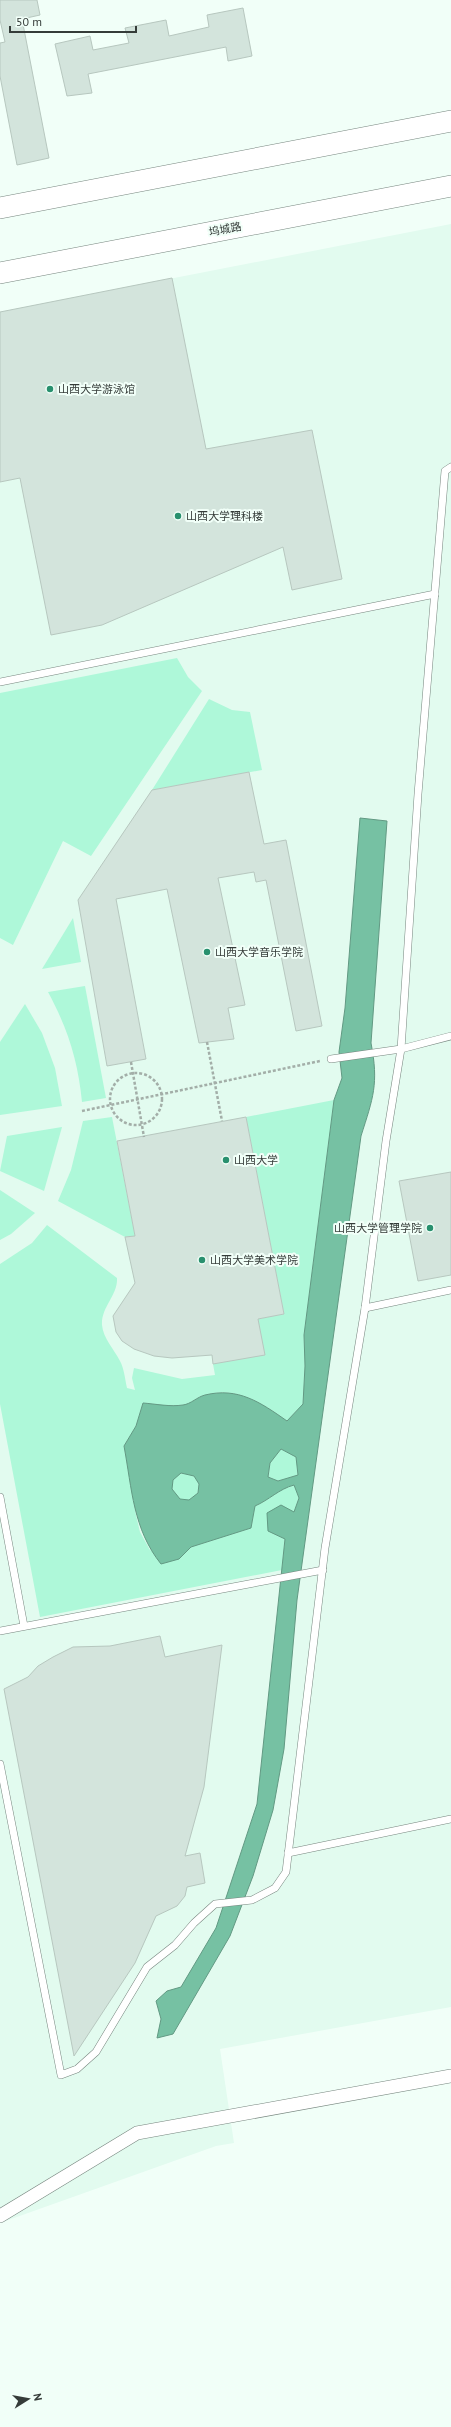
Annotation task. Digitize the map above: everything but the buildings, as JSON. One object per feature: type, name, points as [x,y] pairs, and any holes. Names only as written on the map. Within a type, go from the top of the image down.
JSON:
[{"type":"main road","points":[[0,208],[451,121]]},
{"type":"main road","name":"坞城路","points":[[0,273],[451,186]]},
{"type":"street","points":[[0,2216],[137,2133],[451,2076]]},
{"type":"lane","points":[[0,1764],[61,2075],[77,2069],[96,2052],[147,1967],[175,1945],[194,1923],[215,1904],[252,1900],[275,1888],[286,1872],[323,1570],[365,1308],[386,1141],[401,1048],[445,471],[451,467]]},
{"type":"lane","points":[[0,682],[435,594]]},
{"type":"lane","points":[[331,1059],[401,1048],[451,1036]]},
{"type":"lane","points":[[365,1308],[451,1290]]},
{"type":"lane","points":[[0,1497],[24,1626]]},
{"type":"lane","points":[[0,1631],[323,1570]]},
{"type":"lane","points":[[288,1853],[451,1820]]},
{"type":"path","points":[[207,1042],[222,1121]]},
{"type":"path","points":[[82,1111],[331,1059]]},
{"type":"path","points":[[131,1062],[144,1137]]},
{"type":"path","points":[[133,1073],[145,1075],[151,1078],[161,1093],[160,1107],[155,1116],[142,1124],[134,1125],[119,1118],[114,1112],[110,1101],[115,1084],[121,1077],[133,1073]]},
{"type":"shaded area","name":"山西大学","points":[[451,224],[451,2007],[220,2049],[234,2143],[216,2146],[0,2223],[0,312]]},
{"type":"shaded area","points":[[177,658],[188,677],[202,691],[91,856],[63,841],[13,945],[0,938],[0,693]]},
{"type":"shaded area","points":[[209,699],[232,710],[250,712],[262,770],[152,790]]},
{"type":"shaded area","points":[[360,818],[387,821],[371,1043],[375,1080],[374,1091],[361,1136],[297,1600],[284,1749],[273,1810],[253,1876],[230,1936],[173,2034],[157,2038],[161,2019],[156,2001],[167,1991],[181,1987],[216,1928],[257,1804],[285,1539],[268,1531],[267,1513],[281,1505],[294,1512],[299,1498],[294,1485],[284,1489],[255,1506],[251,1528],[191,1547],[179,1559],[161,1564],[152,1551],[139,1523],[124,1446],[136,1426],[143,1403],[178,1406],[189,1403],[205,1395],[228,1393],[258,1402],[287,1421],[303,1404],[305,1366],[304,1335],[334,1100],[342,1078],[339,1052],[345,1008]],"holes":[[[281,1449],[296,1457],[298,1475],[278,1481],[268,1477],[270,1463]],[[181,1473],[194,1476],[199,1484],[198,1493],[189,1500],[180,1499],[172,1489],[173,1480]]]},
{"type":"shaded area","points":[[73,918],[81,962],[42,969]]},
{"type":"shaded area","points":[[85,986],[106,1098],[82,1102],[78,1073],[71,1046],[61,1019],[48,992]]},
{"type":"shaded area","points":[[25,1004],[42,1033],[55,1068],[62,1106],[0,1115],[0,1042]]},
{"type":"shaded area","points":[[334,1100],[304,1335],[305,1366],[303,1404],[287,1421],[257,1402],[236,1394],[214,1393],[197,1398],[186,1405],[178,1406],[143,1403],[136,1426],[124,1446],[140,1532],[150,1550],[179,1559],[191,1547],[251,1528],[255,1506],[284,1489],[294,1485],[299,1498],[285,1539],[282,1570],[40,1617],[0,1404],[0,1264],[32,1243],[47,1225],[117,1278],[115,1290],[104,1312],[102,1325],[107,1339],[121,1364],[127,1388],[135,1390],[132,1378],[134,1368],[182,1379],[215,1375],[213,1364],[258,1319],[284,1314],[246,1117]]},
{"type":"shaded area","points":[[112,1117],[135,1236],[125,1237],[58,1201],[71,1170],[83,1121]]},
{"type":"shaded area","points":[[62,1127],[44,1191],[0,1171],[7,1136]]},
{"type":"shaded area","points":[[0,1190],[35,1213],[11,1234],[0,1240]]},
{"type":"shaded area","points":[[281,1449],[297,1457],[298,1475],[278,1481],[268,1477],[270,1463]]},
{"type":"shaded area","points":[[185,1473],[195,1477],[199,1487],[195,1497],[185,1501],[175,1497],[171,1487],[175,1477]]},
{"type":"place","name":"山西大学游泳馆","points":[[50,389]]},
{"type":"place","name":"山西大学理科楼","points":[[178,516]]},
{"type":"place","name":"山西大学音乐学院","points":[[207,952]]},
{"type":"place","name":"山西大学","points":[[226,1160]]},
{"type":"place","name":"山西大学管理学院","points":[[430,1228]]},
{"type":"place","name":"山西大学美术学院","points":[[202,1260]]}]
